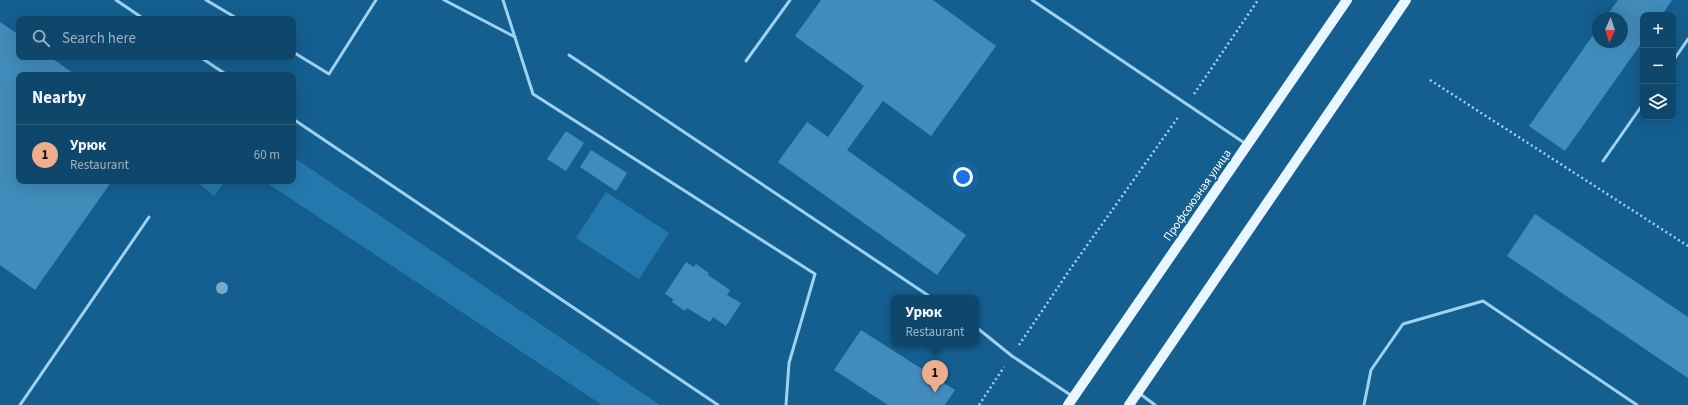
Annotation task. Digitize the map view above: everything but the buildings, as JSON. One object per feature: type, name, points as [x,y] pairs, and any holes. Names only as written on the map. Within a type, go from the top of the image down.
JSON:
[{"type":"main road","name":"Профсоюзная улица","points":[[1071,401],[1347,0]]},
{"type":"main road","points":[[1129,405],[1406,0]]},
{"type":"lane","points":[[116,0],[140,16]]},
{"type":"lane","points":[[206,0],[233,16]]},
{"type":"lane","points":[[296,54],[329,74],[376,0]]},
{"type":"lane","points":[[444,0],[515,37]]},
{"type":"lane","points":[[503,0],[533,94],[815,274],[789,363],[786,405]]},
{"type":"lane","points":[[746,61],[790,0]]},
{"type":"lane","points":[[1032,0],[1248,145]]},
{"type":"lane","points":[[1676,57],[1688,40]]},
{"type":"lane","points":[[569,54],[928,295]]},
{"type":"lane","points":[[204,60],[222,72]]},
{"type":"lane","points":[[1603,161],[1640,108]]},
{"type":"lane","points":[[296,121],[718,405]]},
{"type":"lane","points":[[20,405],[149,217]]},
{"type":"lane","points":[[1364,405],[1371,370],[1403,324],[1483,301],[1637,405]]},
{"type":"lane","points":[[979,329],[1071,401]]},
{"type":"lane","points":[[1137,392],[1155,405]]},
{"type":"path","points":[[979,405],[1070,268],[1187,104],[1258,0]]},
{"type":"path","points":[[1430,80],[1688,246]]},
{"type":"shaded area","points":[[296,159],[660,405],[602,405],[269,184],[296,184]]},
{"type":"shaded area","points":[[200,184],[223,184],[214,196]]},
{"type":"shaded area","points":[[606,192],[669,233],[639,279],[576,238]]},
{"type":"place","name":"Урюк","points":[[935,393]]}]
